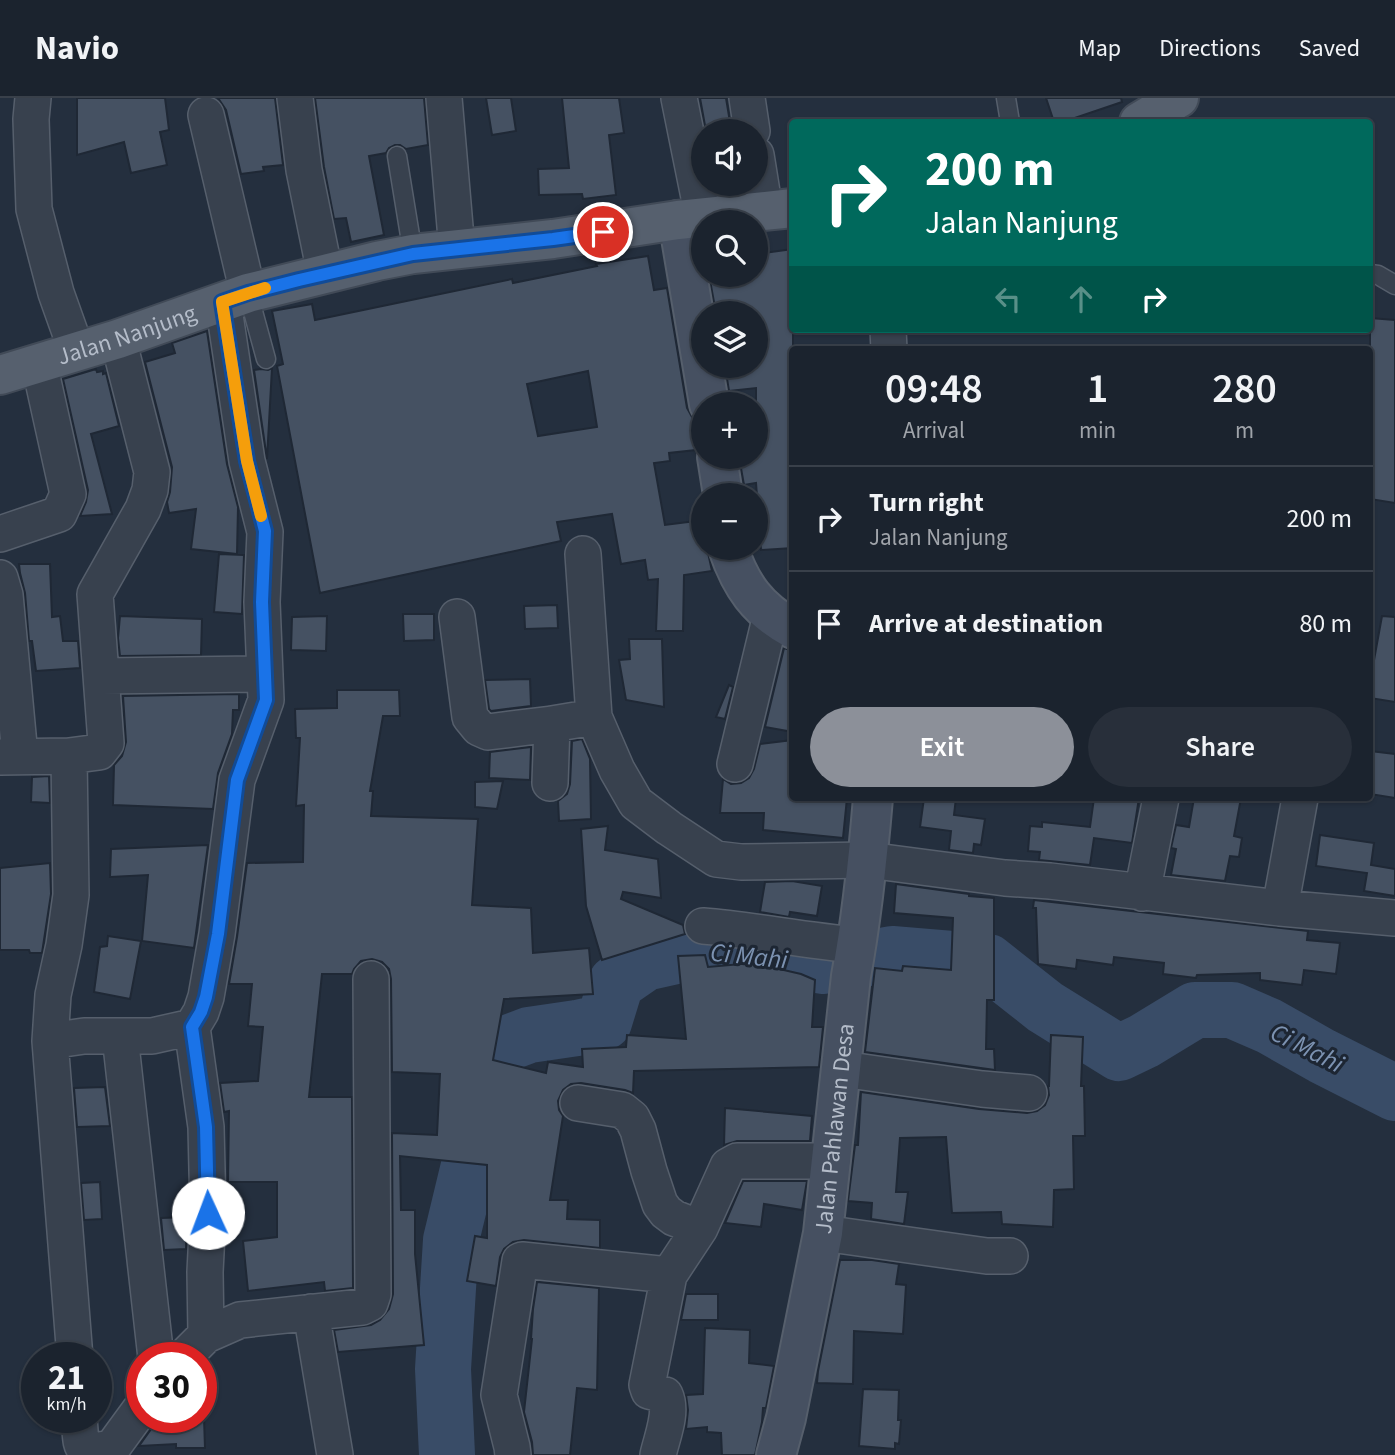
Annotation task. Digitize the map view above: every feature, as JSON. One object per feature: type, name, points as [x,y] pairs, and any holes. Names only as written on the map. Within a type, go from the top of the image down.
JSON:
[{"type":"main road","points":[[1144,119],[1179,98]]},
{"type":"main road","name":"Jalan Nanjung","points":[[0,375],[118,339],[235,297],[413,254],[779,210]]},
{"type":"main road","points":[[690,219],[708,392]]},
{"type":"main road","points":[[732,560],[745,588],[782,622]]},
{"type":"main road","name":"Jalan Pahlawan Desa","points":[[776,1455],[786,1418],[823,1233],[873,801]]},
{"type":"street","points":[[33,98],[31,119],[34,209],[56,293],[77,352]]},
{"type":"street","points":[[295,98],[304,170],[325,274]]},
{"type":"street","points":[[444,98],[457,250]]},
{"type":"street","points":[[679,98],[690,219]]},
{"type":"street","points":[[747,98],[750,119]]},
{"type":"street","points":[[196,1342],[205,1272],[208,1213],[206,1127],[192,1027],[206,997],[218,934],[237,780],[266,700],[262,602],[265,531],[247,461],[235,297],[206,115]]},
{"type":"street","points":[[768,184],[779,210]]},
{"type":"street","points":[[0,578],[5,595],[10,757],[69,756],[99,752],[106,743],[95,594],[143,509],[150,491],[152,472],[118,339]]},
{"type":"street","points":[[0,534],[60,514],[68,494],[39,363]]},
{"type":"street","points":[[583,554],[594,717],[617,770],[636,803],[716,859],[741,862],[868,860],[1005,878],[1395,918]]},
{"type":"street","points":[[457,617],[470,717],[479,728],[488,732],[594,717]]},
{"type":"street","points":[[735,764],[763,641],[782,622]]},
{"type":"street","points":[[102,676],[265,674]]},
{"type":"street","points":[[550,783],[552,724]]},
{"type":"street","points":[[69,756],[71,895],[53,995],[50,1041],[74,1342]]},
{"type":"street","points":[[1142,893],[1160,801]]},
{"type":"street","points":[[1280,908],[1299,801]]},
{"type":"street","points":[[703,926],[824,943],[854,959]]},
{"type":"street","points":[[203,1342],[240,1320],[362,1307],[370,1303],[373,1294],[371,979]]},
{"type":"street","points":[[50,1041],[84,1036],[152,1036],[192,1027]]},
{"type":"street","points":[[120,1036],[154,1342]]},
{"type":"street","points":[[842,1069],[1028,1093]]},
{"type":"street","points":[[578,1103],[622,1111],[632,1118],[639,1130],[660,1204],[674,1218],[700,1228]]},
{"type":"street","points":[[659,1455],[668,1402],[665,1395],[649,1391],[647,1385],[669,1275],[700,1228],[728,1166],[733,1162],[832,1161]]},
{"type":"street","points":[[823,1233],[987,1256],[1010,1256]]},
{"type":"street","points":[[513,1455],[499,1395],[520,1261],[522,1259],[669,1275]]},
{"type":"street","points":[[311,1312],[335,1455]]},
{"type":"street","points":[[80,1433],[81,1444],[89,1452],[112,1448],[126,1429]]},
{"type":"lane","points":[[1006,98],[1010,119]]},
{"type":"lane","points":[[397,156],[413,254]]},
{"type":"lane","points":[[1373,274],[1395,285]]},
{"type":"lane","points":[[235,297],[266,359]]},
{"type":"building","points":[[77,98],[165,98],[169,130],[160,132],[167,165],[131,173],[124,142],[77,155]]},
{"type":"building","points":[[218,98],[275,98],[283,165],[263,167],[264,171],[241,174],[226,110]]},
{"type":"building","points":[[315,98],[424,98],[428,145],[406,149],[395,145],[386,153],[369,156],[384,235],[351,242],[346,218],[334,219]]},
{"type":"building","points":[[486,98],[511,98],[516,131],[492,135]]},
{"type":"building","points":[[562,98],[619,98],[624,133],[609,135],[616,195],[583,199],[582,194],[539,195],[538,169],[569,168]]},
{"type":"building","points":[[700,98],[726,98],[730,119],[704,119]]},
{"type":"building","points":[[1046,98],[1121,98],[1122,102],[1072,119],[1053,119]]},
{"type":"building","points":[[789,250],[789,333],[793,333],[793,346],[789,346],[789,548],[768,550],[768,483],[744,483],[741,469],[768,469],[768,392],[756,392],[756,388],[729,391],[727,378],[768,378],[768,301],[714,301],[711,287],[768,287],[768,252]]},
{"type":"building","points":[[648,256],[654,290],[667,288],[687,408],[691,415],[691,451],[669,453],[670,461],[654,463],[665,525],[691,522],[691,560],[710,560],[712,571],[684,575],[683,631],[656,631],[658,579],[648,580],[645,560],[621,564],[612,514],[557,522],[561,541],[320,593],[277,366],[283,364],[272,311],[312,304],[315,320],[512,279],[513,283],[597,266],[596,264]],"holes":[[[588,371],[597,427],[538,436],[527,384]]]},
{"type":"building","points":[[1373,318],[1395,320],[1395,503],[1373,499],[1373,346],[1370,346]]},
{"type":"building","points":[[207,331],[227,464],[238,507],[237,554],[191,549],[196,509],[169,513],[167,502],[172,467],[145,362],[175,353],[172,343]]},
{"type":"building","points":[[272,368],[267,459],[254,370]]},
{"type":"building","points":[[96,369],[97,372],[106,373],[119,426],[91,434],[112,514],[80,516],[88,490],[63,379]]},
{"type":"building","points":[[219,554],[244,555],[242,614],[214,612]]},
{"type":"building","points":[[19,564],[50,564],[52,617],[60,616],[63,641],[78,641],[80,668],[36,671],[32,641],[29,641],[25,593]]},
{"type":"building","points":[[557,605],[558,628],[525,629],[524,606]]},
{"type":"building","points":[[403,614],[434,614],[434,640],[404,641]]},
{"type":"building","points":[[120,616],[202,619],[201,655],[120,656]]},
{"type":"building","points":[[327,616],[326,651],[291,650],[292,617]]},
{"type":"building","points":[[1382,616],[1395,617],[1395,702],[1373,698],[1373,666]]},
{"type":"building","points":[[629,639],[662,639],[664,707],[626,700],[619,660],[630,659]]},
{"type":"building","points":[[784,648],[789,650],[789,731],[765,727]]},
{"type":"building","points":[[530,679],[531,706],[491,711],[489,709],[485,680]]},
{"type":"building","points":[[729,685],[733,687],[725,719],[716,717]]},
{"type":"building","points":[[337,690],[399,690],[400,716],[383,716],[370,791],[373,791],[371,816],[478,819],[472,905],[531,908],[533,953],[589,948],[593,994],[504,999],[493,1060],[546,1073],[548,1062],[583,1067],[582,1049],[626,1047],[627,1035],[686,1039],[678,956],[705,955],[708,967],[753,963],[815,980],[812,1027],[823,1027],[819,1067],[634,1071],[633,1093],[581,1083],[571,1084],[563,1090],[558,1101],[563,1116],[550,1200],[568,1200],[567,1219],[600,1220],[600,1248],[524,1240],[513,1242],[504,1249],[500,1257],[496,1286],[467,1281],[475,1236],[487,1238],[487,1165],[400,1156],[401,1210],[415,1210],[415,1254],[424,1345],[338,1352],[334,1330],[371,1325],[380,1320],[389,1309],[393,1294],[392,1133],[437,1135],[440,1074],[392,1072],[391,979],[389,969],[382,962],[372,959],[361,961],[352,974],[322,974],[309,1097],[352,1097],[353,1288],[325,1291],[324,1282],[248,1291],[243,1241],[277,1237],[277,1182],[228,1182],[229,1111],[224,1112],[220,1083],[258,1081],[263,1027],[248,1026],[252,984],[229,984],[247,863],[303,862],[304,805],[296,806],[300,738],[296,738],[295,709],[337,708]]},
{"type":"building","points":[[239,694],[239,710],[233,710],[232,734],[218,773],[213,809],[113,805],[114,765],[122,756],[126,742],[123,696]]},
{"type":"building","points":[[582,739],[590,759],[591,819],[559,821],[558,801],[567,794],[570,784],[572,741]]},
{"type":"building","points":[[789,740],[789,801],[847,801],[843,838],[763,830],[764,813],[720,813],[723,779],[731,784],[741,783],[749,778],[760,744]]},
{"type":"building","points":[[531,747],[530,780],[489,778],[490,752]]},
{"type":"building","points":[[1373,751],[1395,754],[1395,798],[1373,794]]},
{"type":"building","points":[[49,776],[50,803],[31,802],[32,777]]},
{"type":"building","points":[[503,781],[497,809],[475,807],[475,782]]},
{"type":"building","points":[[924,801],[956,801],[954,815],[985,819],[981,845],[974,844],[973,853],[949,850],[951,831],[920,827]]},
{"type":"building","points":[[1094,801],[1139,801],[1132,843],[1094,838],[1090,865],[1039,860],[1040,852],[1028,851],[1030,826],[1042,827],[1042,822],[1090,827]]},
{"type":"building","points":[[1193,801],[1240,801],[1234,836],[1242,838],[1239,857],[1230,856],[1225,881],[1171,875],[1176,849],[1171,848],[1176,825],[1189,827]]},
{"type":"building","points":[[608,826],[605,850],[658,859],[661,898],[623,892],[621,899],[683,925],[685,934],[602,960],[586,906],[581,829]]},
{"type":"building","points":[[1320,835],[1374,843],[1371,865],[1395,869],[1395,896],[1364,891],[1367,873],[1316,866]]},
{"type":"building","points":[[208,845],[194,948],[142,941],[148,875],[110,877],[111,849]]},
{"type":"building","points":[[50,863],[51,894],[42,953],[0,950],[0,868]]},
{"type":"building","points":[[792,881],[822,886],[817,916],[790,912],[789,917],[760,912],[765,882]]},
{"type":"building","points":[[896,884],[994,898],[994,1000],[987,1000],[986,1049],[994,1049],[995,1070],[865,1052],[875,968],[902,971],[903,966],[951,970],[953,918],[894,913]]},
{"type":"building","points":[[1034,900],[1308,931],[1307,940],[1340,943],[1336,974],[1304,970],[1302,985],[1260,980],[1260,973],[1197,975],[1196,978],[1163,974],[1164,963],[1114,957],[1113,965],[1077,960],[1076,969],[1038,964]]},
{"type":"building","points":[[108,936],[141,941],[130,999],[94,992],[100,947],[107,946]]},
{"type":"building","points":[[1051,1035],[1083,1037],[1081,1086],[1084,1086],[1085,1136],[1073,1136],[1074,1189],[1054,1190],[1053,1227],[1002,1224],[1001,1212],[952,1213],[946,1137],[900,1138],[896,1192],[908,1192],[904,1224],[871,1219],[872,1203],[848,1201],[855,1145],[858,1145],[861,1092],[979,1109],[1027,1113],[1037,1111],[1045,1105],[1049,1095]]},
{"type":"building","points":[[105,1087],[110,1126],[77,1127],[74,1088]]},
{"type":"building","points":[[725,1108],[812,1116],[810,1141],[737,1141],[724,1145]]},
{"type":"building","points":[[743,1181],[807,1181],[802,1210],[764,1204],[761,1227],[725,1223]]},
{"type":"building","points":[[100,1182],[102,1219],[84,1220],[81,1183]]},
{"type":"building","points":[[187,1217],[186,1249],[164,1250],[161,1218]]},
{"type":"building","points":[[840,1260],[872,1260],[899,1264],[896,1284],[906,1285],[903,1334],[854,1331],[853,1384],[817,1383],[818,1371]]},
{"type":"building","points":[[537,1282],[599,1288],[597,1390],[577,1388],[570,1455],[533,1455],[524,1412]]},
{"type":"building","points":[[686,1294],[718,1294],[718,1320],[681,1320]]},
{"type":"building","points":[[705,1328],[750,1330],[749,1363],[774,1366],[755,1455],[722,1455],[721,1433],[707,1432],[707,1427],[686,1429],[686,1395],[703,1394]]},
{"type":"building","points":[[863,1389],[899,1390],[898,1420],[901,1420],[899,1444],[895,1443],[895,1449],[859,1446]]},
{"type":"building","points":[[148,1433],[204,1433],[205,1448],[176,1448],[176,1444],[139,1446]]},
{"type":"waterway","name":"Ci Mahi","points":[[447,1455],[443,1369],[451,1240],[478,1128],[482,1076],[497,1047],[529,1035],[604,1022],[616,983],[645,963],[712,948],[824,966],[892,954],[988,962],[1045,1007],[1119,1053],[1195,1010],[1232,1010],[1269,1026],[1395,1093]]},
{"type":"slow traffic","points":[[261,516],[247,461],[222,302],[265,288]]},
{"type":"route","points":[[208,1213],[206,1127],[192,1027],[206,997],[218,934],[237,780],[266,700],[262,602],[265,531],[247,461],[222,302],[299,280],[413,254],[603,232]]}]
